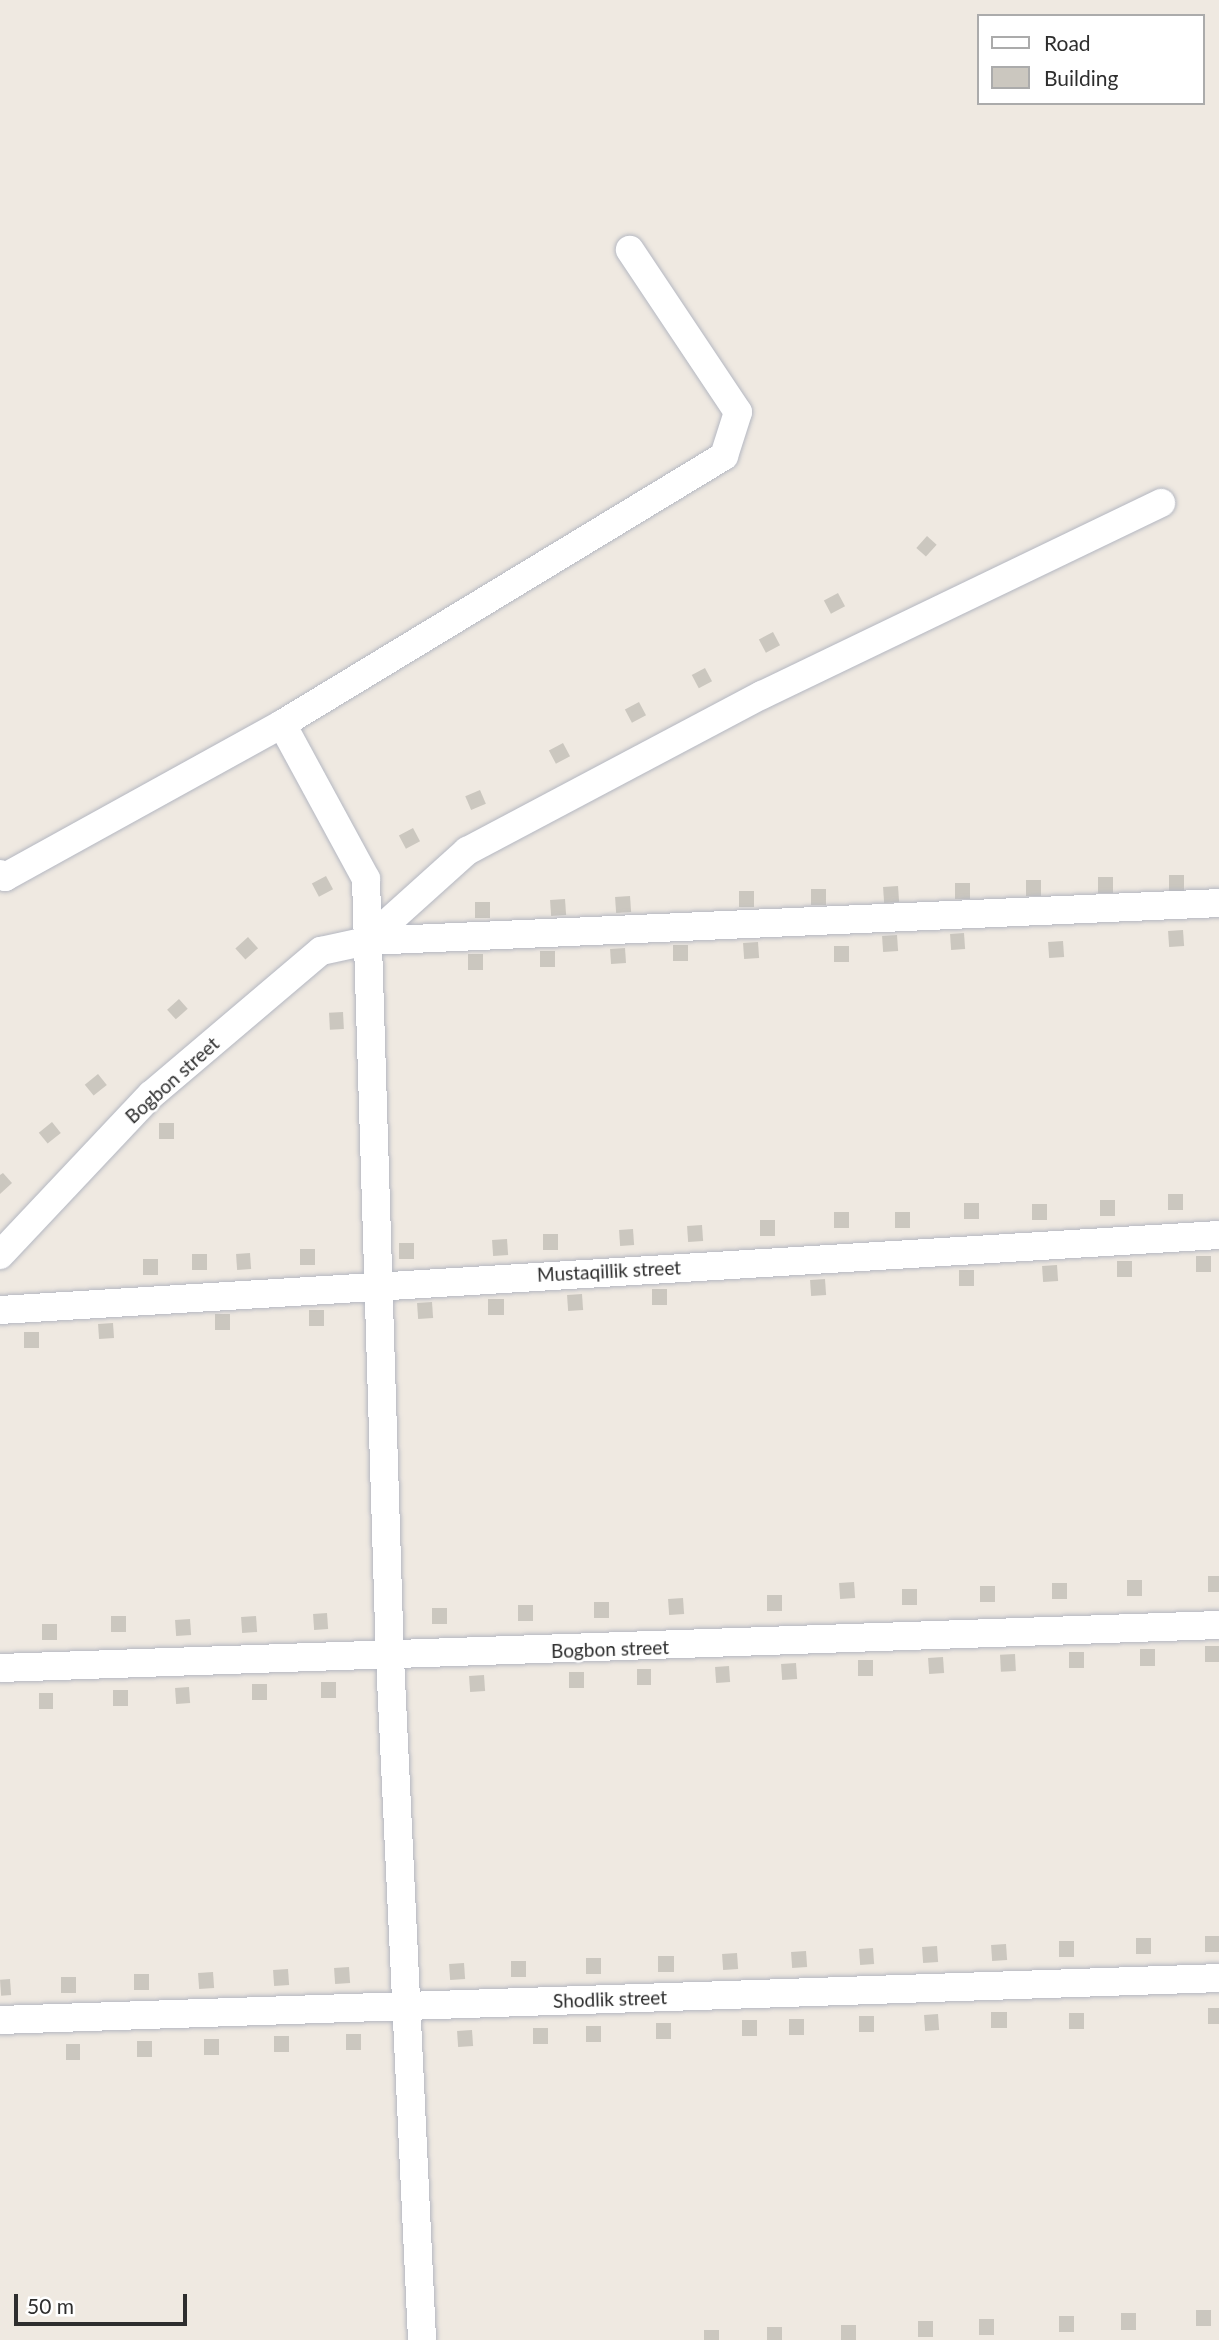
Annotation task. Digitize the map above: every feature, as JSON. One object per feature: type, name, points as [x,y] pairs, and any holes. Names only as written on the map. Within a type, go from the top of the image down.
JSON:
[{"type":"street","points":[[0,874],[5,877],[282,724],[724,456],[738,412],[630,250]]},
{"type":"street","points":[[367,941],[467,851],[762,695],[1161,503]]},
{"type":"street","points":[[282,724],[366,878],[390,1658],[422,2340]]},
{"type":"street","name":"Bogbon street","points":[[0,1255],[162,1086],[321,951],[367,941],[1219,903]]},
{"type":"street","name":"Mustaqillik street","points":[[0,1310],[1219,1236]]},
{"type":"street","name":"Bogbon street","points":[[0,1668],[390,1658],[1219,1625]]},
{"type":"street","name":"Shodlik street","points":[[0,2020],[1219,1978]]},
{"type":"building","points":[[927,536],[937,545],[926,557],[916,548]]},
{"type":"building","points":[[838,593],[845,606],[831,614],[824,601]]},
{"type":"building","points":[[773,632],[780,645],[766,653],[759,640]]},
{"type":"building","points":[[705,668],[712,681],[699,688],[692,675]]},
{"type":"building","points":[[639,702],[646,715],[632,723],[625,710]]},
{"type":"building","points":[[563,743],[570,756],[556,764],[549,751]]},
{"type":"building","points":[[480,790],[486,804],[471,810],[465,796]]},
{"type":"building","points":[[413,828],[420,841],[406,849],[399,836]]},
{"type":"building","points":[[1169,875],[1184,875],[1184,891],[1169,891]]},
{"type":"building","points":[[326,876],[333,889],[319,897],[312,884]]},
{"type":"building","points":[[1098,877],[1113,877],[1113,893],[1098,893]]},
{"type":"building","points":[[1026,880],[1041,880],[1041,896],[1026,896]]},
{"type":"building","points":[[955,883],[970,883],[970,899],[955,899]]},
{"type":"building","points":[[898,886],[899,902],[884,903],[883,887]]},
{"type":"building","points":[[811,889],[826,889],[826,905],[811,905]]},
{"type":"building","points":[[739,891],[754,891],[754,907],[739,907]]},
{"type":"building","points":[[630,896],[631,912],[616,913],[615,897]]},
{"type":"building","points":[[565,899],[566,915],[551,916],[550,900]]},
{"type":"building","points":[[475,902],[490,902],[490,918],[475,918]]},
{"type":"building","points":[[1183,930],[1184,946],[1169,947],[1168,931]]},
{"type":"building","points":[[964,933],[965,949],[951,950],[950,934]]},
{"type":"building","points":[[897,935],[898,951],[883,952],[882,936]]},
{"type":"building","points":[[248,937],[258,948],[245,960],[235,948]]},
{"type":"building","points":[[1063,941],[1064,957],[1049,958],[1048,942]]},
{"type":"building","points":[[758,942],[759,958],[744,959],[743,943]]},
{"type":"building","points":[[673,945],[688,945],[688,961],[673,961]]},
{"type":"building","points":[[834,946],[849,946],[849,962],[834,962]]},
{"type":"building","points":[[625,948],[626,963],[611,964],[610,949]]},
{"type":"building","points":[[540,951],[555,951],[555,967],[540,967]]},
{"type":"building","points":[[468,954],[483,954],[483,970],[468,970]]},
{"type":"building","points":[[179,999],[188,1009],[176,1019],[167,1010]]},
{"type":"building","points":[[343,1012],[344,1029],[330,1030],[329,1013]]},
{"type":"building","points":[[98,1074],[107,1085],[94,1096],[85,1085]]},
{"type":"building","points":[[52,1122],[61,1133],[48,1144],[39,1133]]},
{"type":"building","points":[[159,1123],[174,1123],[174,1139],[159,1139]]},
{"type":"building","points":[[3,1173],[12,1183],[0,1194],[0,1175]]},
{"type":"building","points":[[1168,1194],[1183,1194],[1183,1210],[1168,1210]]},
{"type":"building","points":[[1100,1200],[1115,1200],[1115,1216],[1100,1216]]},
{"type":"building","points":[[964,1203],[979,1203],[979,1219],[964,1219]]},
{"type":"building","points":[[1032,1204],[1047,1204],[1047,1220],[1032,1220]]},
{"type":"building","points":[[834,1212],[849,1212],[849,1228],[834,1228]]},
{"type":"building","points":[[895,1212],[910,1212],[910,1228],[895,1228]]},
{"type":"building","points":[[760,1220],[775,1220],[775,1236],[760,1236]]},
{"type":"building","points":[[702,1225],[703,1241],[688,1242],[687,1226]]},
{"type":"building","points":[[633,1229],[634,1245],[620,1246],[619,1230]]},
{"type":"building","points":[[543,1234],[558,1234],[558,1250],[543,1250]]},
{"type":"building","points":[[507,1239],[508,1255],[493,1256],[492,1240]]},
{"type":"building","points":[[399,1243],[414,1243],[414,1259],[399,1259]]},
{"type":"building","points":[[300,1249],[315,1249],[315,1265],[300,1265]]},
{"type":"building","points":[[250,1253],[251,1269],[237,1270],[236,1254]]},
{"type":"building","points":[[192,1254],[207,1254],[207,1270],[192,1270]]},
{"type":"building","points":[[1196,1256],[1211,1256],[1211,1272],[1196,1272]]},
{"type":"building","points":[[143,1259],[158,1259],[158,1275],[143,1275]]},
{"type":"building","points":[[1117,1261],[1132,1261],[1132,1277],[1117,1277]]},
{"type":"building","points":[[1057,1265],[1058,1281],[1043,1282],[1042,1266]]},
{"type":"building","points":[[959,1270],[974,1270],[974,1286],[959,1286]]},
{"type":"building","points":[[825,1279],[826,1295],[811,1296],[810,1280]]},
{"type":"building","points":[[652,1289],[667,1289],[667,1305],[652,1305]]},
{"type":"building","points":[[582,1294],[583,1310],[568,1311],[567,1295]]},
{"type":"building","points":[[488,1299],[504,1299],[504,1315],[488,1315]]},
{"type":"building","points":[[432,1302],[433,1318],[418,1319],[417,1303]]},
{"type":"building","points":[[309,1310],[324,1310],[324,1326],[309,1326]]},
{"type":"building","points":[[215,1314],[230,1314],[230,1330],[215,1330]]},
{"type":"building","points":[[113,1323],[114,1338],[99,1339],[98,1324]]},
{"type":"building","points":[[24,1332],[39,1332],[39,1348],[24,1348]]},
{"type":"building","points":[[1208,1576],[1219,1576],[1219,1592],[1208,1592]]},
{"type":"building","points":[[1127,1580],[1142,1580],[1142,1596],[1127,1596]]},
{"type":"building","points":[[854,1582],[855,1598],[840,1599],[839,1583]]},
{"type":"building","points":[[1052,1583],[1067,1583],[1067,1599],[1052,1599]]},
{"type":"building","points":[[980,1586],[995,1586],[995,1602],[980,1602]]},
{"type":"building","points":[[902,1589],[917,1589],[917,1605],[902,1605]]},
{"type":"building","points":[[767,1595],[782,1595],[782,1611],[767,1611]]},
{"type":"building","points":[[683,1598],[684,1614],[669,1615],[668,1599]]},
{"type":"building","points":[[594,1602],[609,1602],[609,1618],[594,1618]]},
{"type":"building","points":[[518,1605],[533,1605],[533,1621],[518,1621]]},
{"type":"building","points":[[432,1608],[447,1608],[447,1624],[432,1624]]},
{"type":"building","points":[[327,1613],[328,1629],[314,1630],[313,1614]]},
{"type":"building","points":[[111,1616],[126,1616],[126,1632],[111,1632]]},
{"type":"building","points":[[256,1616],[257,1632],[242,1633],[241,1617]]},
{"type":"building","points":[[190,1619],[191,1635],[176,1636],[175,1620]]},
{"type":"building","points":[[42,1624],[57,1624],[57,1640],[42,1640]]},
{"type":"building","points":[[1205,1646],[1219,1646],[1219,1662],[1205,1662]]},
{"type":"building","points":[[1140,1649],[1155,1649],[1155,1666],[1140,1666]]},
{"type":"building","points":[[1069,1652],[1084,1652],[1084,1668],[1069,1668]]},
{"type":"building","points":[[1015,1654],[1016,1671],[1001,1672],[1000,1655]]},
{"type":"building","points":[[943,1657],[944,1673],[929,1674],[928,1658]]},
{"type":"building","points":[[858,1660],[873,1660],[873,1676],[858,1676]]},
{"type":"building","points":[[796,1663],[797,1679],[782,1680],[781,1664]]},
{"type":"building","points":[[729,1666],[730,1682],[716,1683],[715,1667]]},
{"type":"building","points":[[637,1669],[651,1669],[651,1685],[637,1685]]},
{"type":"building","points":[[569,1672],[584,1672],[584,1688],[569,1688]]},
{"type":"building","points":[[484,1675],[485,1691],[470,1692],[469,1676]]},
{"type":"building","points":[[321,1682],[336,1682],[336,1698],[321,1698]]},
{"type":"building","points":[[252,1684],[267,1684],[267,1700],[252,1700]]},
{"type":"building","points":[[189,1687],[190,1703],[176,1704],[175,1688]]},
{"type":"building","points":[[113,1690],[128,1690],[128,1706],[113,1706]]},
{"type":"building","points":[[39,1693],[53,1693],[53,1709],[39,1709]]},
{"type":"building","points":[[1205,1936],[1219,1936],[1219,1952],[1205,1952]]},
{"type":"building","points":[[1136,1938],[1151,1938],[1151,1954],[1136,1954]]},
{"type":"building","points":[[1059,1941],[1074,1941],[1074,1957],[1059,1957]]},
{"type":"building","points":[[1006,1944],[1007,1960],[992,1961],[991,1945]]},
{"type":"building","points":[[937,1946],[938,1962],[923,1963],[922,1947]]},
{"type":"building","points":[[873,1948],[874,1964],[860,1965],[859,1949]]},
{"type":"building","points":[[806,1951],[807,1967],[792,1968],[791,1952]]},
{"type":"building","points":[[737,1953],[738,1969],[723,1970],[722,1954]]},
{"type":"building","points":[[658,1956],[674,1956],[674,1972],[658,1972]]},
{"type":"building","points":[[586,1958],[601,1958],[601,1974],[586,1974]]},
{"type":"building","points":[[511,1961],[526,1961],[526,1977],[511,1977]]},
{"type":"building","points":[[464,1963],[465,1979],[450,1980],[449,1964]]},
{"type":"building","points":[[349,1967],[350,1983],[335,1984],[334,1968]]},
{"type":"building","points":[[288,1969],[289,1985],[274,1986],[273,1970]]},
{"type":"building","points":[[213,1972],[214,1988],[199,1989],[198,1973]]},
{"type":"building","points":[[134,1974],[149,1974],[149,1990],[134,1990]]},
{"type":"building","points":[[61,1977],[76,1977],[76,1993],[61,1993]]},
{"type":"building","points":[[10,1979],[11,1995],[1,1996],[0,1980]]},
{"type":"building","points":[[1208,2008],[1219,2008],[1219,2024],[1208,2024]]},
{"type":"building","points":[[991,2012],[1007,2012],[1007,2028],[991,2028]]},
{"type":"building","points":[[1069,2013],[1084,2013],[1084,2029],[1069,2029]]},
{"type":"building","points":[[938,2014],[939,2030],[925,2031],[924,2015]]},
{"type":"building","points":[[859,2016],[874,2016],[874,2032],[859,2032]]},
{"type":"building","points":[[789,2019],[804,2019],[804,2035],[789,2035]]},
{"type":"building","points":[[742,2020],[757,2020],[757,2036],[742,2036]]},
{"type":"building","points":[[656,2023],[671,2023],[671,2039],[656,2039]]},
{"type":"building","points":[[586,2026],[601,2026],[601,2042],[586,2042]]},
{"type":"building","points":[[533,2028],[548,2028],[548,2044],[533,2044]]},
{"type":"building","points":[[472,2030],[473,2046],[458,2047],[457,2031]]},
{"type":"building","points":[[346,2034],[361,2034],[361,2050],[346,2050]]},
{"type":"building","points":[[274,2036],[289,2036],[289,2052],[274,2052]]},
{"type":"building","points":[[204,2039],[219,2039],[219,2055],[204,2055]]},
{"type":"building","points":[[137,2041],[152,2041],[152,2057],[137,2057]]},
{"type":"building","points":[[66,2044],[80,2044],[80,2060],[66,2060]]},
{"type":"building","points":[[1196,2310],[1211,2310],[1211,2326],[1196,2326]]},
{"type":"building","points":[[1121,2313],[1136,2313],[1136,2330],[1121,2330]]},
{"type":"building","points":[[1059,2316],[1074,2316],[1074,2332],[1059,2332]]},
{"type":"building","points":[[979,2319],[994,2319],[994,2335],[979,2335]]},
{"type":"building","points":[[918,2321],[933,2321],[933,2337],[918,2337]]},
{"type":"building","points":[[841,2325],[856,2325],[856,2340],[841,2340]]},
{"type":"building","points":[[767,2327],[782,2327],[782,2340],[767,2340]]},
{"type":"building","points":[[704,2330],[719,2330],[719,2340],[704,2340]]}]
